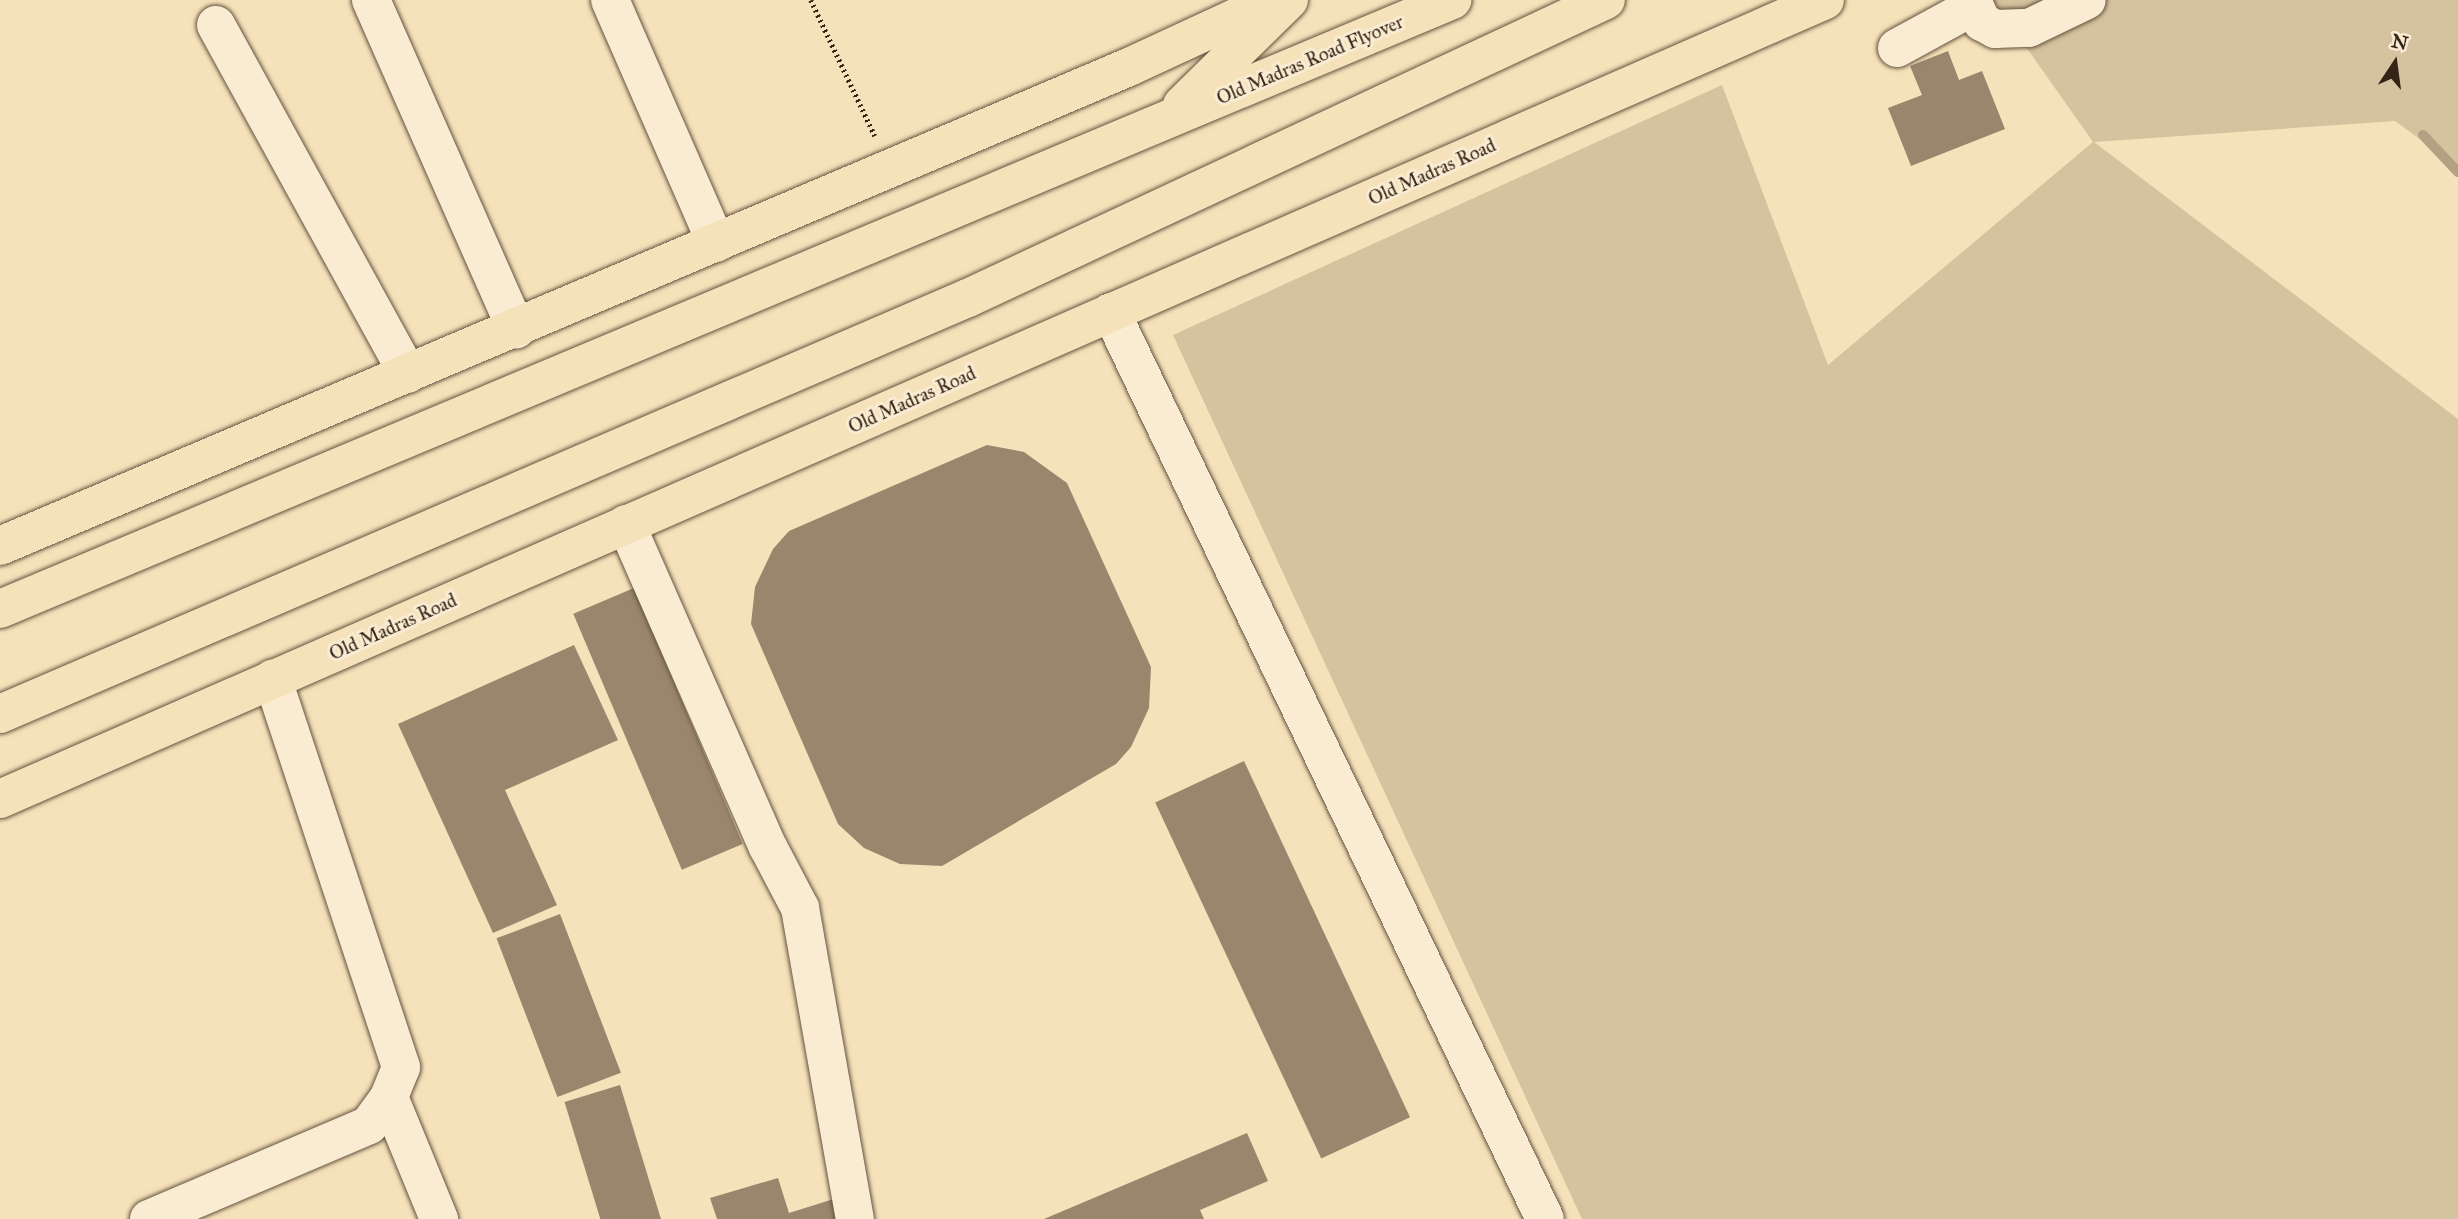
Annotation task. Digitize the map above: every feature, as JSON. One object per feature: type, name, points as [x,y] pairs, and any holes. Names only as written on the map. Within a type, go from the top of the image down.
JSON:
[{"type":"main road","points":[[0,547],[516,329],[1273,0]]},
{"type":"main road","points":[[0,609],[1168,119],[1289,0]]},
{"type":"main road","name":"Old Madras Road Flyover","points":[[1168,119],[1452,0]]},
{"type":"main road","points":[[0,714],[968,299],[1606,0]]},
{"type":"main road","name":"Old Madras Road","points":[[0,799],[1825,0]]},
{"type":"street","points":[[371,0],[516,329]]},
{"type":"street","points":[[610,0],[716,243]]},
{"type":"street","points":[[1897,48],[1973,3],[1982,22],[1995,29],[2029,29],[2087,0]]},
{"type":"street","points":[[216,25],[408,374]]},
{"type":"street","points":[[1111,312],[1545,1219]]},
{"type":"street","points":[[626,524],[768,848],[800,908],[855,1219]]},
{"type":"street","points":[[149,1219],[369,1125],[389,1097],[401,1067],[273,679]]},
{"type":"street","points":[[389,1097],[439,1219]]},
{"type":"path","points":[[811,0],[890,168]]},
{"type":"shaded area","points":[[1993,0],[2458,0],[2458,167],[2395,121],[2094,142],[2458,419],[2458,1219],[1582,1219],[1173,335],[1722,85],[1828,365],[2093,142]]},
{"type":"building","points":[[1948,51],[1959,80],[1982,71],[2005,129],[1911,166],[1888,108],[1922,95],[1910,66]]},
{"type":"building","points":[[987,445],[1024,452],[1067,483],[1151,667],[1149,708],[1131,747],[1116,764],[942,866],[900,864],[864,848],[838,824],[751,624],[755,587],[773,549],[789,531]]},
{"type":"building","points":[[634,588],[743,844],[682,870],[573,614]]},
{"type":"building","points":[[574,645],[618,740],[505,790],[557,905],[493,933],[398,724]]},
{"type":"building","points":[[1244,761],[1410,1117],[1321,1159],[1155,802]]},
{"type":"building","points":[[560,914],[621,1073],[557,1097],[497,938]]},
{"type":"building","points":[[620,1085],[661,1219],[600,1219],[565,1102]]},
{"type":"building","points":[[1247,1133],[1268,1181],[1200,1210],[1204,1219],[1044,1219]]},
{"type":"building","points":[[778,1178],[789,1213],[837,1198],[843,1219],[717,1219],[710,1198]]},
{"type":"waterway","points":[[2423,135],[2458,172]]}]
